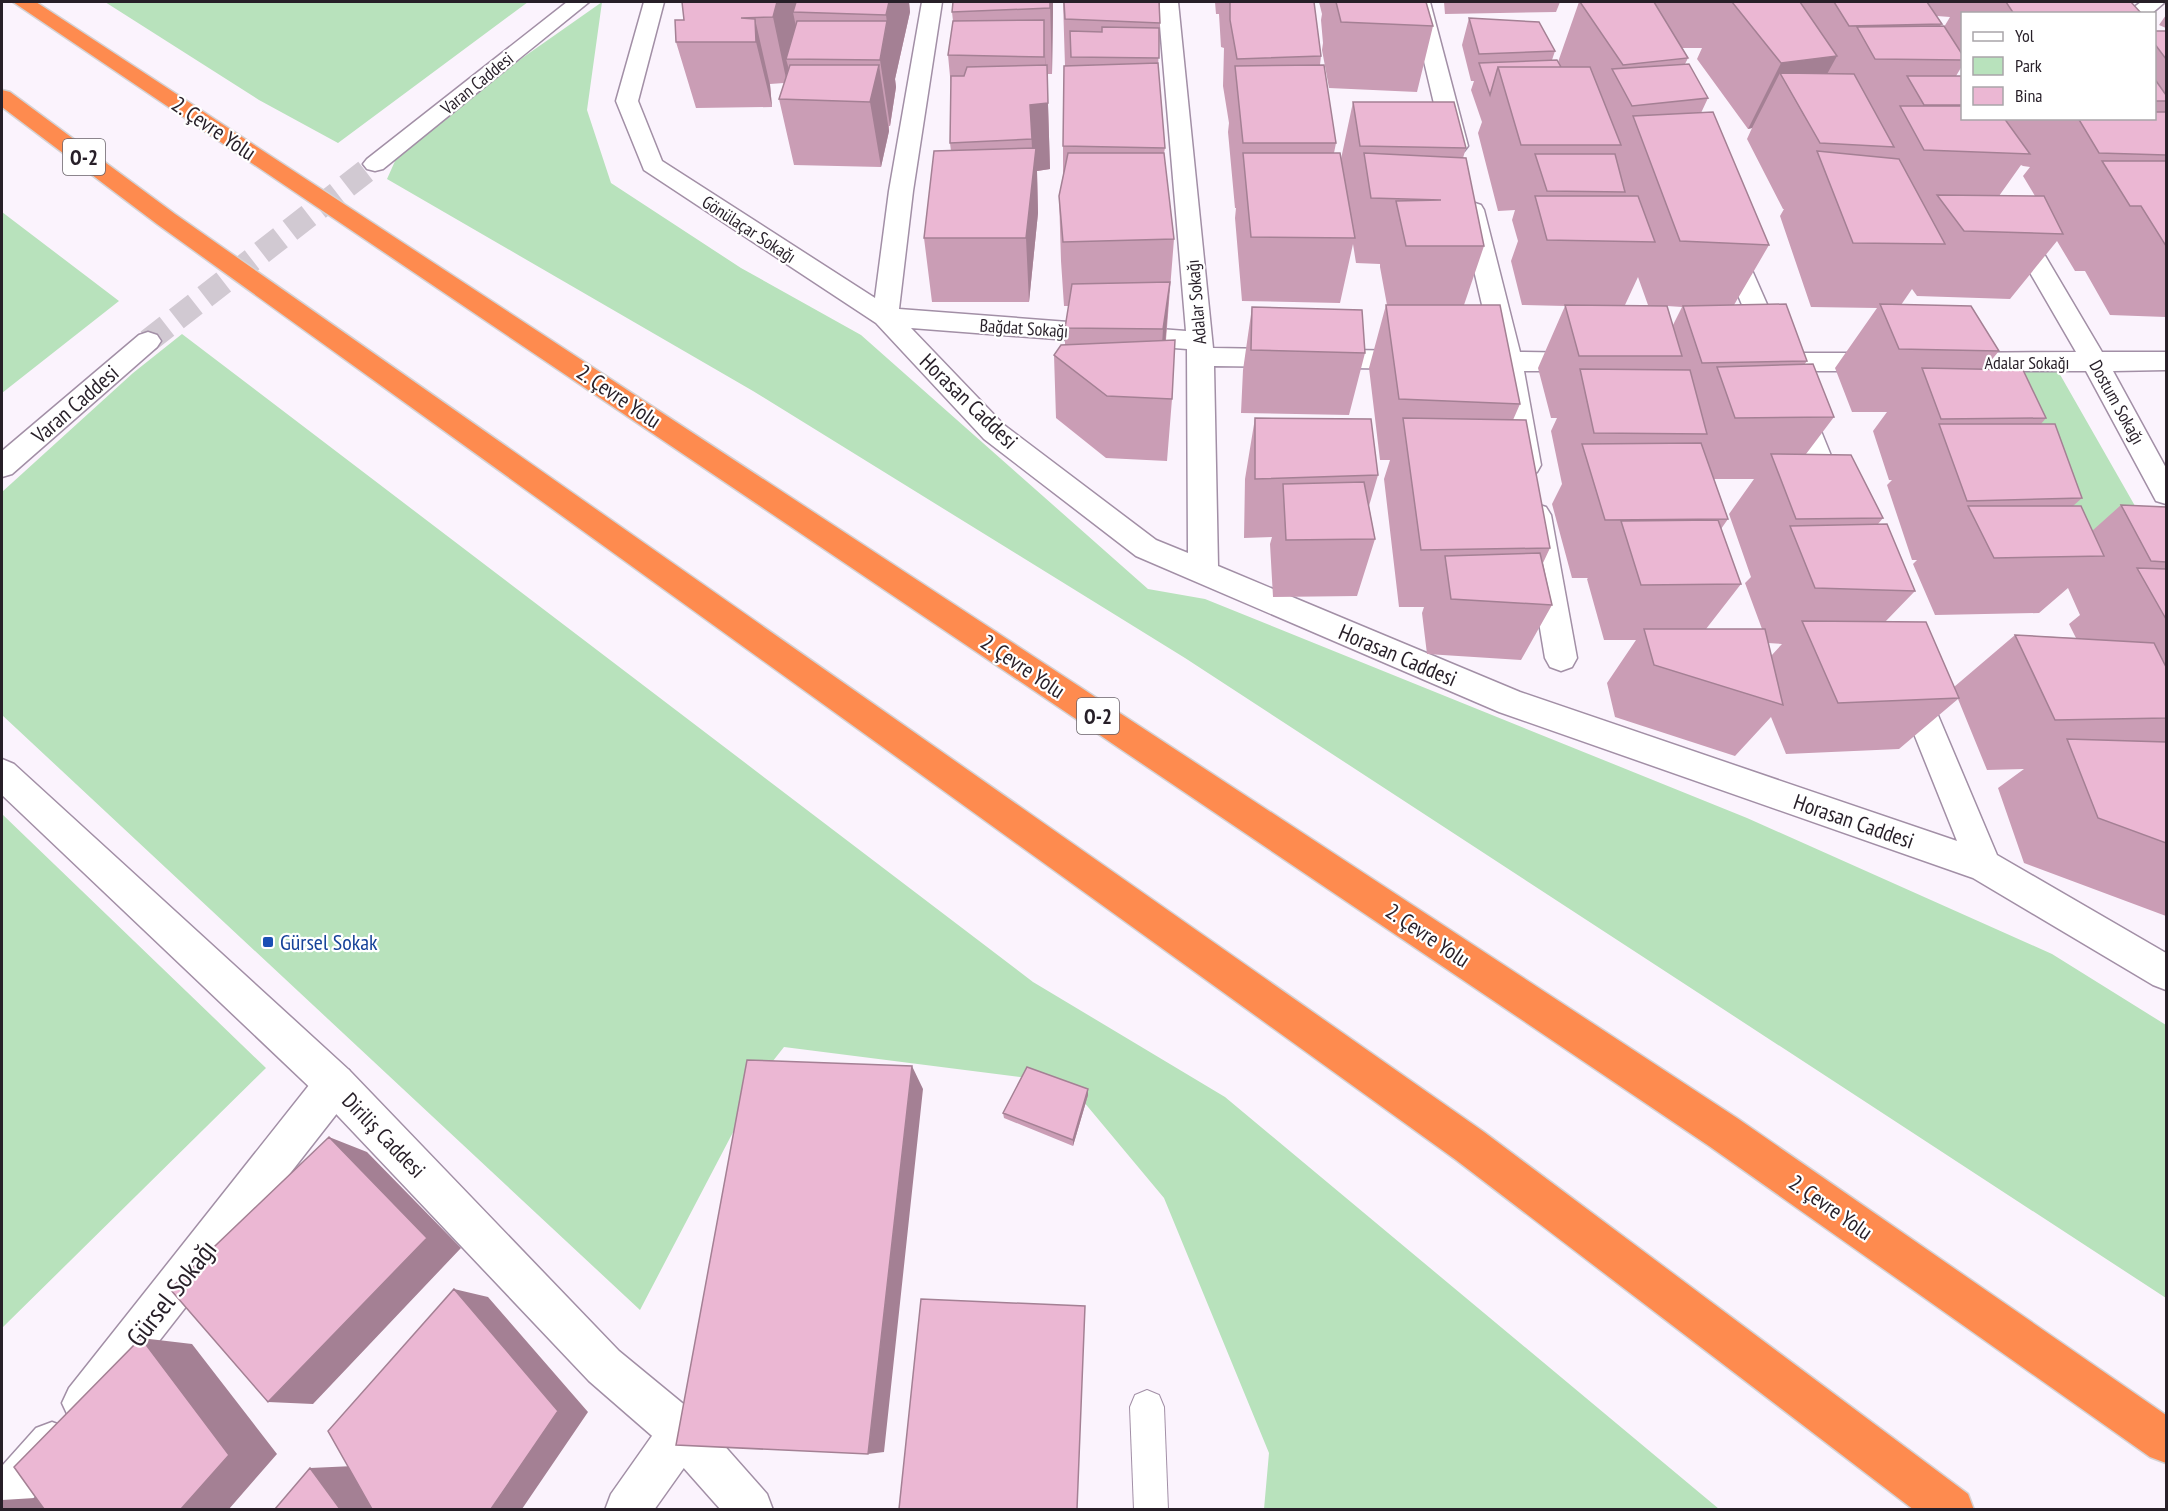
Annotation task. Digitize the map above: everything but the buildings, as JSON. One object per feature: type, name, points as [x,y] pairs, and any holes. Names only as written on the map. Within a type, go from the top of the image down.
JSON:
[{"type":"highway","name":"2. Çevre Yolu","points":[[22,2],[1693,1112],[2166,1441]]},
{"type":"highway","name":"O-2","points":[[2,97],[166,219],[1470,1146],[1952,1509]]},
{"type":"highway","points":[[2,117],[166,219]]},
{"type":"street","name":"Varan Caddesi","points":[[375,164],[579,2]]},
{"type":"street","name":"Gönülaçar Sokağı","points":[[654,2],[627,101],[652,165],[885,317]]},
{"type":"street","points":[[885,317],[901,191],[932,2]]},
{"type":"street","name":"Adalar Sokağı","points":[[1168,2],[1200,349],[1509,362],[1615,362]]},
{"type":"street","points":[[1420,2],[1509,362],[1561,658]]},
{"type":"street","points":[[2138,12],[2156,2]]},
{"type":"street","name":"Dostum Sokağı","points":[[2005,208],[2095,362],[2166,493]]},
{"type":"street","points":[[1719,220],[1842,516]]},
{"type":"street","name":"Bağdat Sokağı","points":[[885,317],[1200,349]]},
{"type":"street","name":"Horasan Caddesi","points":[[885,317],[994,432],[1146,548],[1510,702],[1984,866],[2166,973]]},
{"type":"street","name":"Varan Caddesi","points":[[2,467],[148,341]]},
{"type":"street","points":[[1200,349],[1203,572]]},
{"type":"street","name":"Adalar Sokağı","points":[[1732,362],[2166,361]]},
{"type":"street","points":[[1899,658],[1984,866]]},
{"type":"street","name":"Diriliş Caddesi","points":[[4,780],[335,1084],[604,1366],[690,1418],[751,1509]]},
{"type":"street","name":"Gürsel Sokağı","points":[[2,1496],[31,1470],[335,1084]]},
{"type":"street","points":[[627,1509],[690,1418]]},
{"type":"lane","points":[[1147,1407],[1151,1509]]},
{"type":"green space","points":[[105,2],[528,2],[338,143],[259,100]]},
{"type":"green space","points":[[602,2],[587,110],[611,183],[741,268],[861,335],[1148,589],[1205,599],[1747,818],[2052,954],[2166,1025],[2166,1298],[1185,658],[753,391],[387,179],[404,141]]},
{"type":"green space","points":[[2,212],[119,301],[2,393]]},
{"type":"green space","points":[[182,334],[1033,982],[1225,1097],[1719,1509],[1264,1509],[1269,1453],[1164,1198],[1068,1083],[784,1047],[765,1071],[640,1310],[2,715],[2,492],[133,373]]},
{"type":"green space","points":[[1940,370],[2058,371],[2163,555],[2032,554]]},
{"type":"green space","points":[[2,814],[266,1068],[2,1328]]},
{"type":"tunnel","points":[[148,341],[375,164]]},
{"type":"place","name":"Gürsel Sokak","points":[[268,942]]}]
